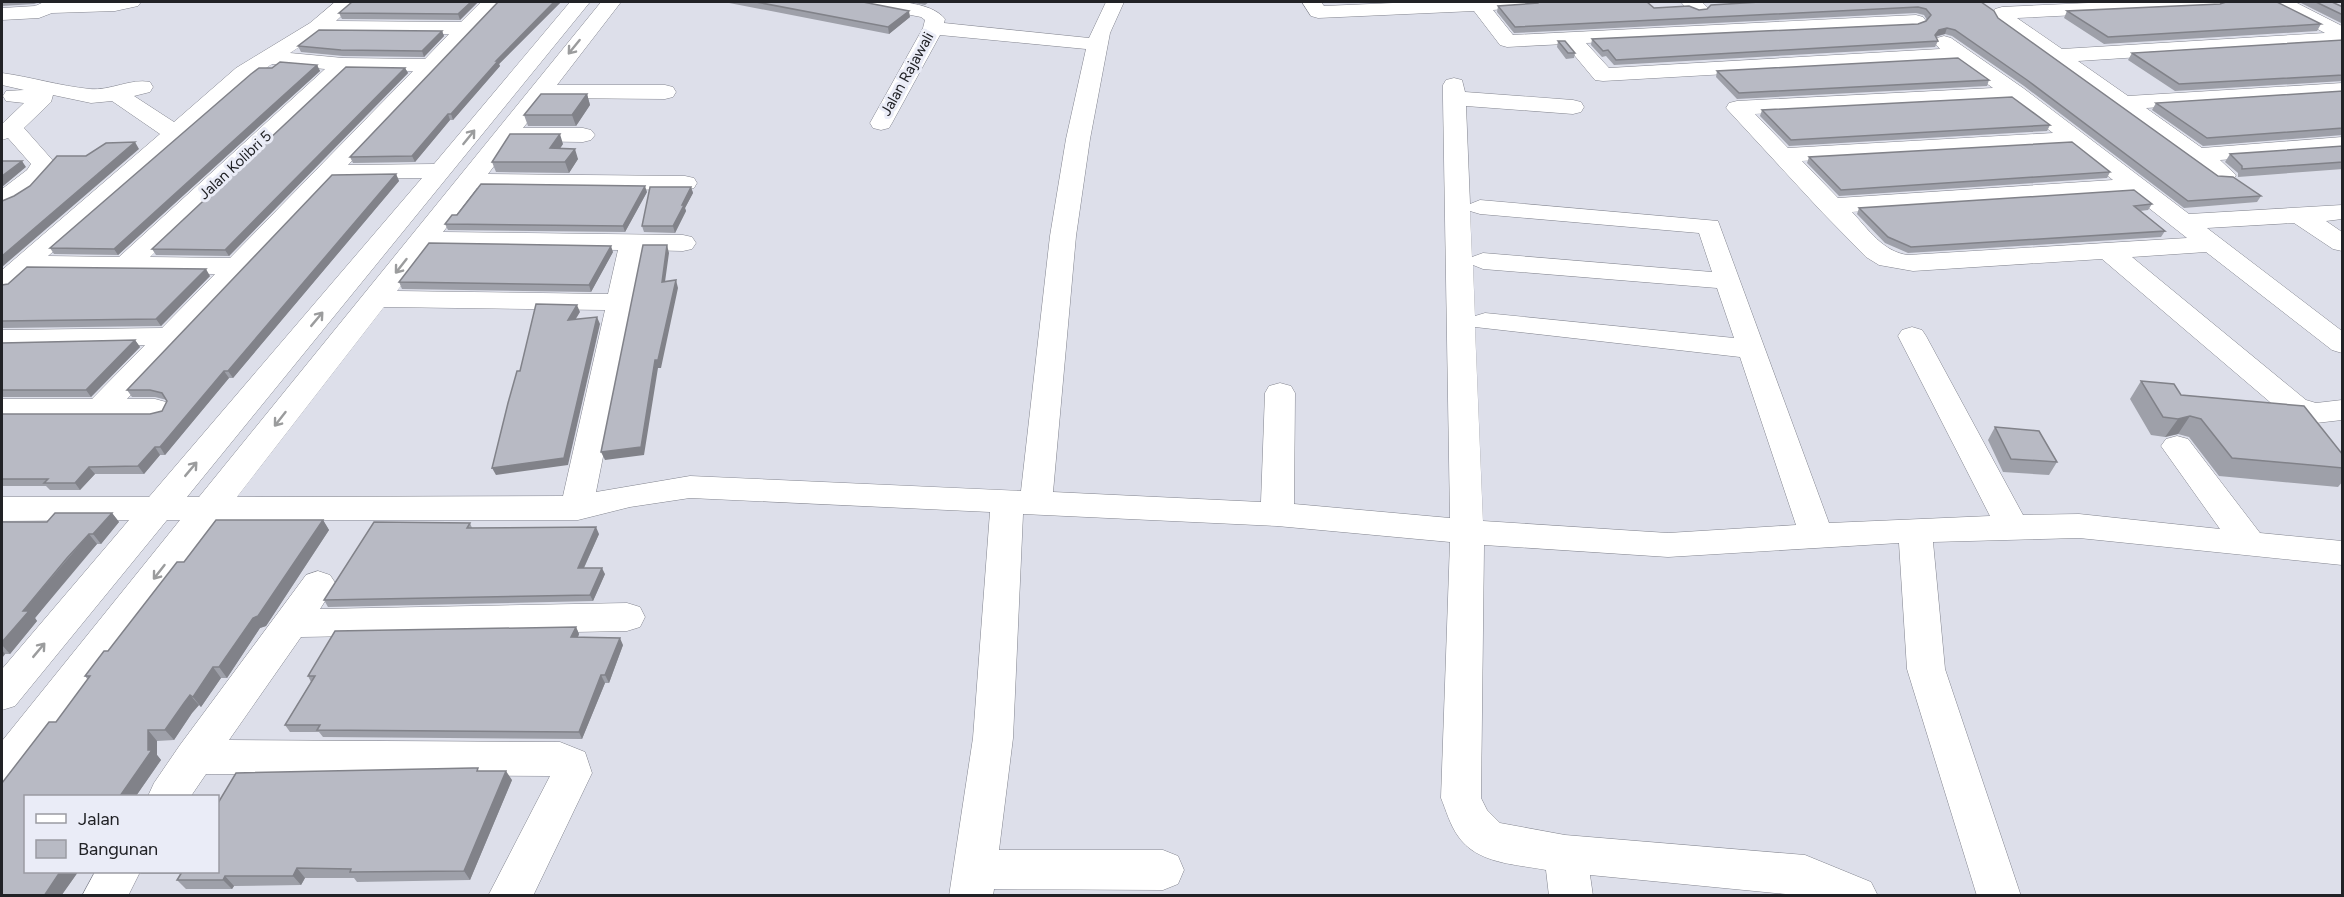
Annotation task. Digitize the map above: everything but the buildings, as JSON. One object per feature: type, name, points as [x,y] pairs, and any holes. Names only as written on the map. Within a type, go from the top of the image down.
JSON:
[{"type":"street","points":[[2,14],[33,13],[54,4],[115,5],[131,2]]},
{"type":"street","points":[[2,283],[244,73],[317,27],[346,2]]},
{"type":"street","points":[[101,408],[491,2]]},
{"type":"street","points":[[2,695],[157,510],[455,176],[580,2]]},
{"type":"street","points":[[2,770],[422,239],[455,176],[505,135],[611,2]]},
{"type":"street","name":"Jalan Rajawali","points":[[872,2],[927,12],[934,19],[933,28],[881,123]]},
{"type":"street","points":[[1115,2],[1100,33],[1078,139],[1062,236],[1022,502],[973,882],[1163,870]]},
{"type":"street","points":[[1312,2],[1318,12],[1530,2]]},
{"type":"street","points":[[2216,2],[2002,13],[2004,18],[2224,175]]},
{"type":"street","points":[[2281,2],[2343,36]]},
{"type":"street","points":[[1479,4],[1507,41],[1916,21]]},
{"type":"street","points":[[1895,6],[2075,139],[2343,344]]},
{"type":"street","points":[[317,27],[465,28]]},
{"type":"street","points":[[933,28],[1086,43]]},
{"type":"street","points":[[2057,56],[2343,36]]},
{"type":"street","points":[[1570,38],[1603,75],[1961,54]]},
{"type":"street","points":[[271,58],[343,64],[429,66]]},
{"type":"street","name":"Jalan Kolibri 5","points":[[126,265],[343,64]]},
{"type":"street","points":[[1697,70],[1884,258],[1913,263],[2211,244]]},
{"type":"street","points":[[2,79],[50,87],[72,94],[116,94],[142,87]]},
{"type":"street","points":[[2123,103],[2343,89]]},
{"type":"street","points":[[539,91],[665,92]]},
{"type":"street","points":[[1573,107],[1454,92],[1467,532],[1461,798],[1472,823],[1488,840],[1564,854],[1805,875],[1856,896]]},
{"type":"street","points":[[1737,108],[2014,93]]},
{"type":"street","points":[[116,94],[174,133]]},
{"type":"street","points":[[2,96],[43,97],[6,130],[42,163],[37,174],[2,200]]},
{"type":"street","points":[[505,135],[583,135]]},
{"type":"street","points":[[1783,155],[2075,139]]},
{"type":"street","points":[[2197,155],[2343,144]]},
{"type":"street","points":[[327,172],[685,183]]},
{"type":"street","points":[[1830,206],[2135,186]]},
{"type":"street","points":[[1480,207],[1709,226],[1817,536]]},
{"type":"street","points":[[2182,222],[2343,212]]},
{"type":"street","points":[[2300,214],[2343,243]]},
{"type":"street","points":[[422,239],[683,243]]},
{"type":"street","points":[[578,508],[633,242]]},
{"type":"street","points":[[2106,249],[2295,406],[2316,413],[2343,410]]},
{"type":"street","points":[[1483,261],[1728,281]]},
{"type":"street","points":[[23,264],[237,266]]},
{"type":"street","points":[[375,299],[620,302]]},
{"type":"street","points":[[1485,321],[1751,349]]},
{"type":"street","points":[[2,339],[169,336]]},
{"type":"street","points":[[1912,336],[2013,528]]},
{"type":"street","points":[[1277,514],[1280,393]]},
{"type":"street","points":[[2,409],[155,409]]},
{"type":"street","points":[[2177,446],[2250,545]]},
{"type":"street","points":[[2,509],[578,508],[630,496],[690,487],[1277,514],[1467,532],[1668,545],[1915,530],[2079,526],[2343,553]]},
{"type":"street","points":[[1915,530],[1926,669],[1998,896]]},
{"type":"street","points":[[169,795],[318,584]]},
{"type":"street","points":[[292,623],[627,617]]},
{"type":"street","points":[[194,757],[560,759],[571,764],[572,773],[510,896]]},
{"type":"street","points":[[1564,854],[1571,896]]},
{"type":"street","points":[[104,896],[118,873]]}]
